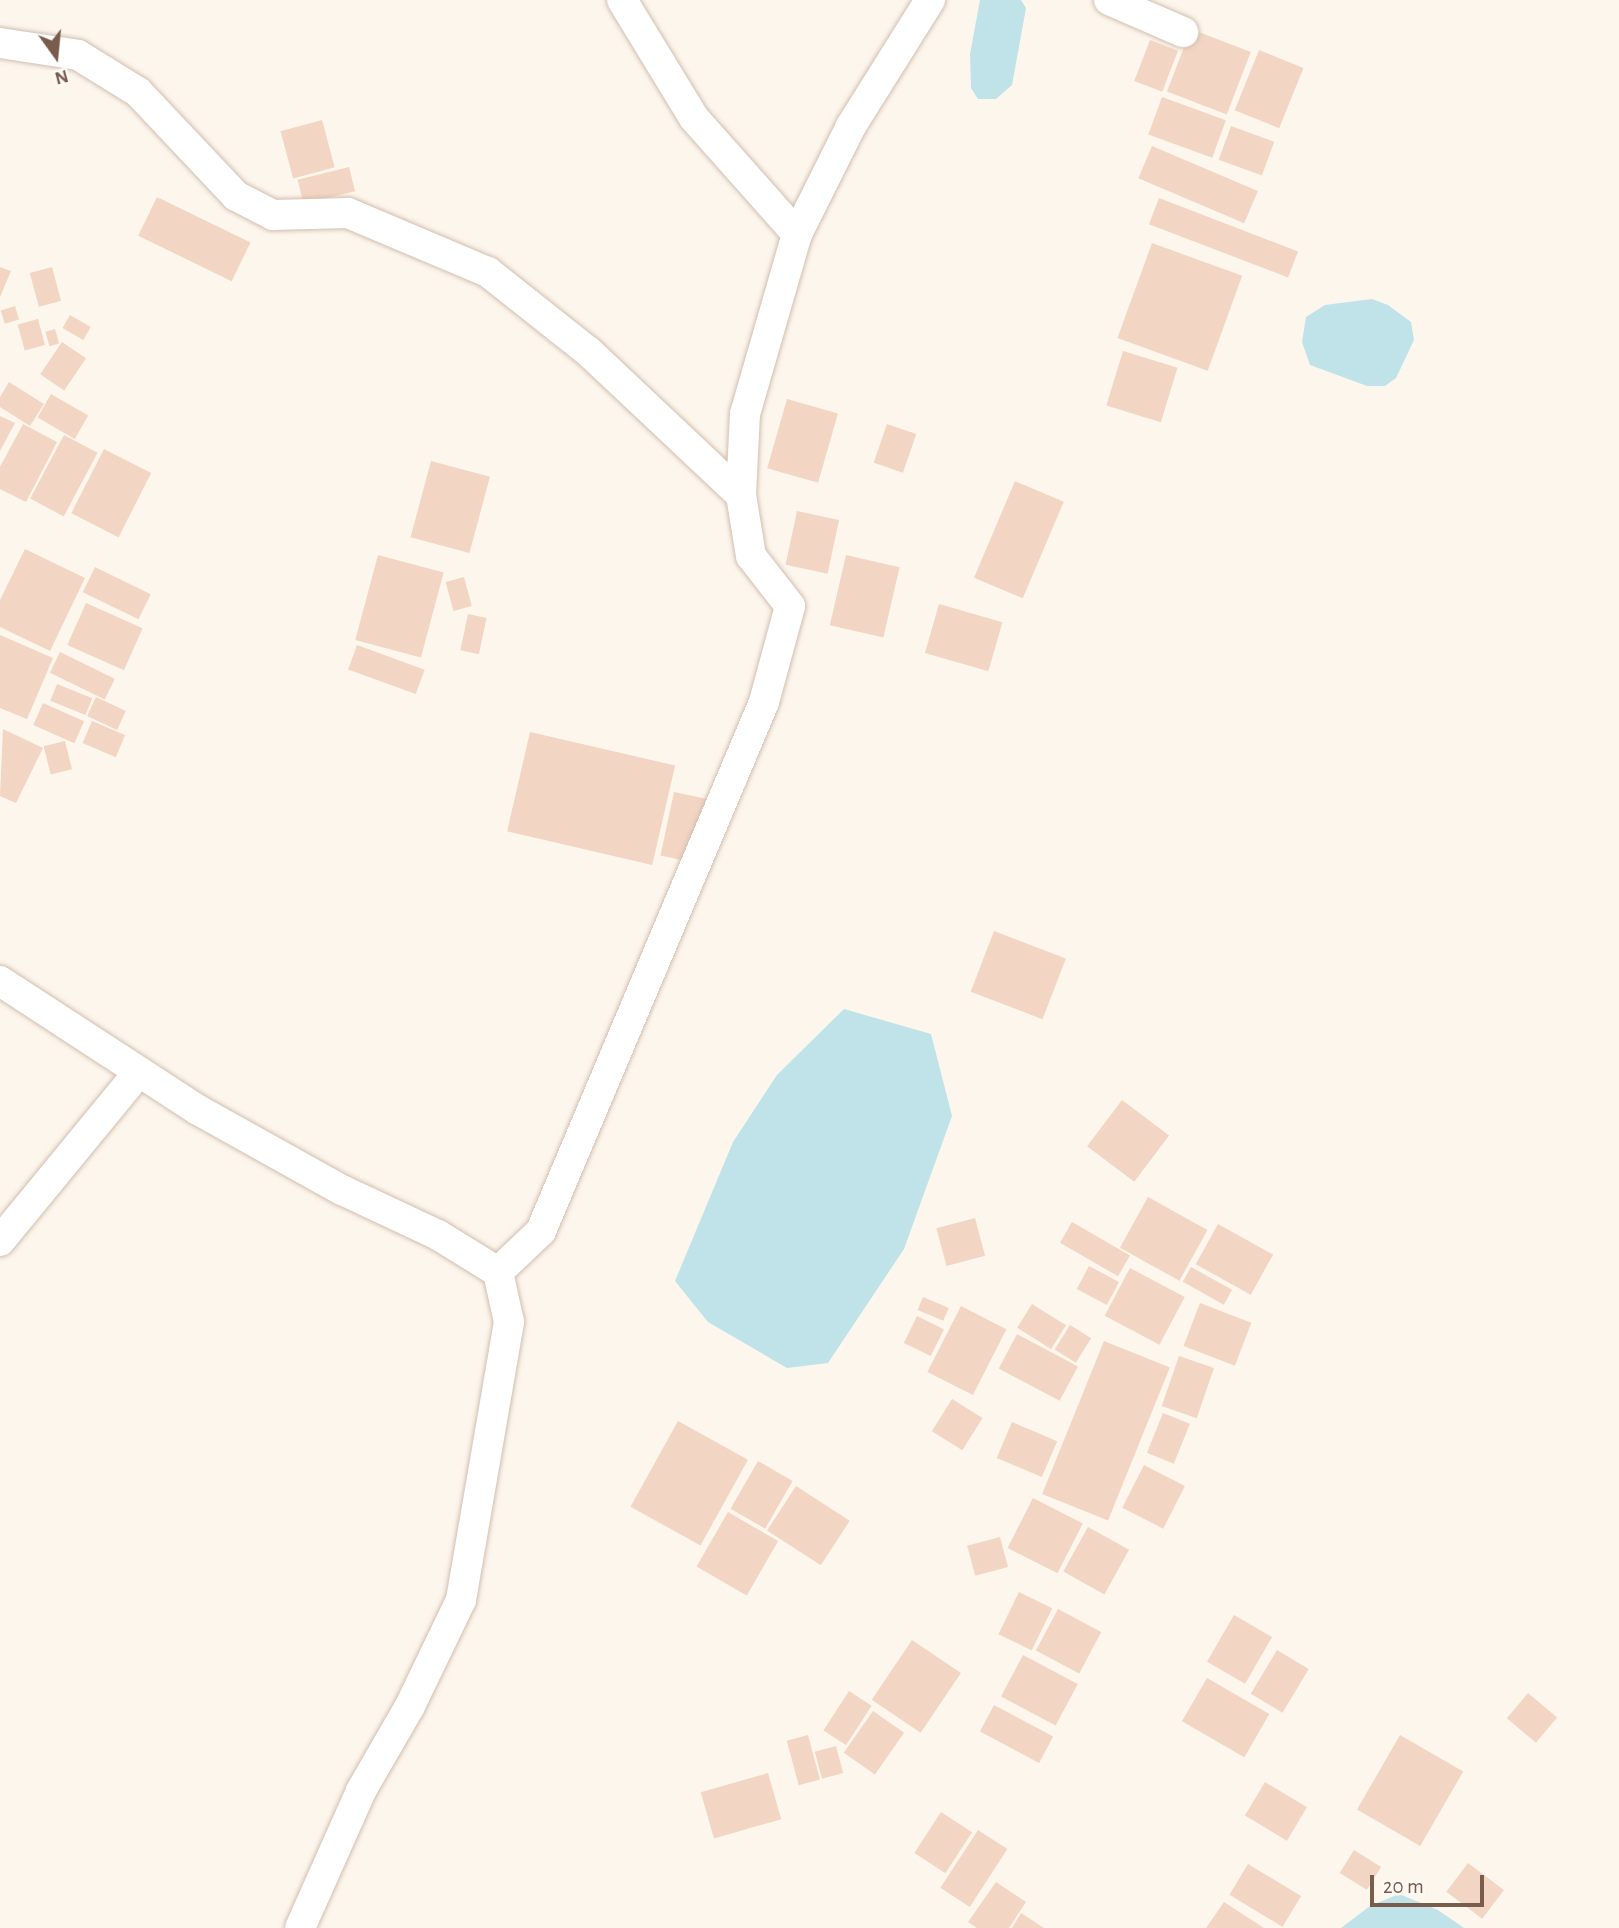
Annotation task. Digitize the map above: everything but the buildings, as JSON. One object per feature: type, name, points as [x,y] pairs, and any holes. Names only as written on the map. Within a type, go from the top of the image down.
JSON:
[{"type":"street","points":[[622,0],[694,118],[797,234]]},
{"type":"street","points":[[498,1272],[541,1231],[764,702],[790,607],[751,555],[741,495],[745,414],[797,234],[851,126],[930,0]]},
{"type":"street","points":[[1109,0],[1183,32]]},
{"type":"street","points":[[0,43],[78,55],[138,92],[236,196],[273,215],[348,213],[488,272],[589,352],[741,495]]},
{"type":"street","points":[[0,981],[210,1116],[342,1190],[438,1235],[498,1272],[509,1322],[461,1600],[410,1706],[361,1791],[300,1928]]},
{"type":"street","points":[[0,1241],[139,1072]]},
{"type":"water","points":[[980,0],[1021,0],[1026,8],[1012,85],[996,99],[978,99],[971,88],[970,54]]},
{"type":"water","points":[[1372,299],[1388,305],[1411,322],[1414,340],[1396,378],[1385,386],[1367,386],[1310,365],[1302,342],[1306,317],[1325,305]]},
{"type":"water","points":[[844,1009],[931,1034],[952,1116],[904,1249],[828,1363],[787,1368],[708,1322],[675,1281],[733,1142],[777,1075]]},
{"type":"water","points":[[1399,1894],[1438,1910],[1464,1928],[1341,1928],[1370,1906]]}]
